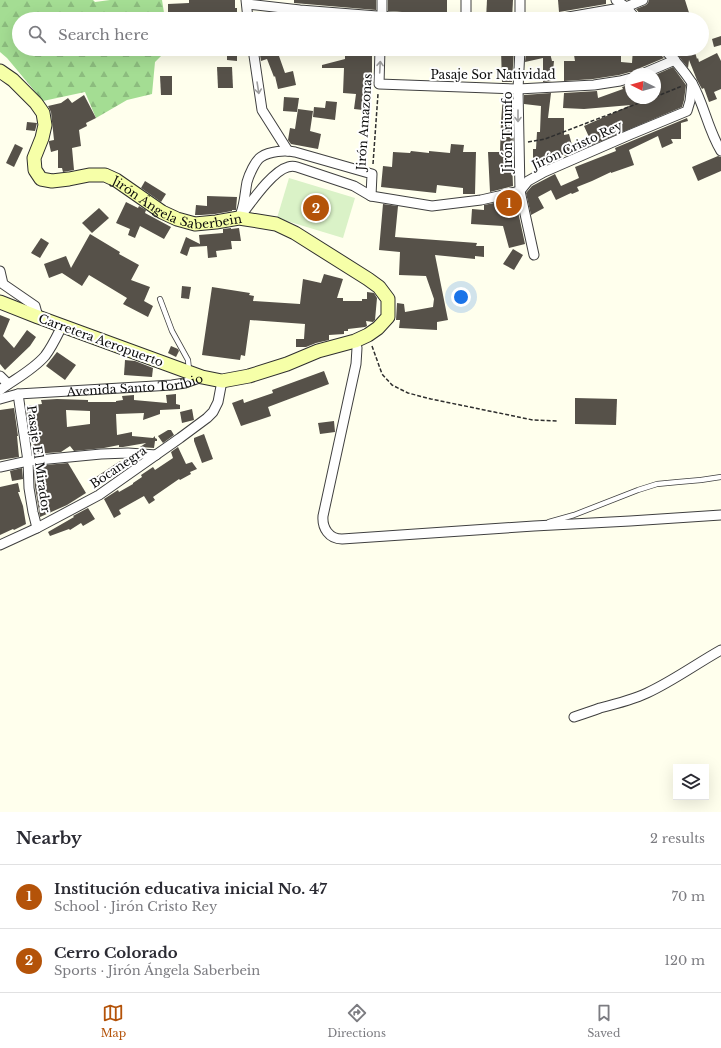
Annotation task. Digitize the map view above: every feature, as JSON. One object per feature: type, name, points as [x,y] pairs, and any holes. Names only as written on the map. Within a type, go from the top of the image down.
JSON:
[{"type":"main road","name":"Jirón Ángela Saberbein","points":[[0,71],[13,80],[36,103],[43,113],[45,125],[44,132],[34,158],[35,170],[40,179],[52,181],[90,175],[105,175],[116,180],[162,212],[177,219],[195,224],[239,218],[276,224],[295,233],[379,287]]},
{"type":"main road","name":"Avenida Santo Toribio","points":[[202,377],[222,381],[250,376],[287,364],[318,351],[368,336],[388,317],[388,298],[379,287]]},
{"type":"main road","name":"Carretera Aeropuerto","points":[[0,302],[202,377]]},
{"type":"street","points":[[382,0],[382,12]]},
{"type":"street","points":[[466,0],[466,12]]},
{"type":"street","points":[[520,0],[520,12]]},
{"type":"street","points":[[616,0],[630,12]]},
{"type":"street","points":[[597,12],[626,7],[643,0]]},
{"type":"street","points":[[247,12],[246,2],[320,12]]},
{"type":"street","points":[[254,56],[262,110],[288,151]]},
{"type":"street","name":"Jirón Amazonas","points":[[379,84],[380,56]]},
{"type":"street","name":"Jirón Triunfo","points":[[520,56],[518,143],[520,191],[534,255]]},
{"type":"street","points":[[671,56],[692,83],[716,143],[721,151]]},
{"type":"street","points":[[656,68],[675,60]]},
{"type":"street","name":"Pasaje Sor Natividad","points":[[379,84],[518,89],[594,85],[625,80]]},
{"type":"street","name":"Jirón Cristo Rey","points":[[520,191],[528,181],[544,172],[687,111],[692,83]]},
{"type":"street","points":[[239,218],[244,203],[248,180],[253,167],[260,157],[272,153],[288,151],[372,174]]},
{"type":"street","points":[[239,218],[272,176],[289,166],[297,167],[354,186],[371,196],[432,206],[481,200],[520,191]]},
{"type":"street","name":"Jirón Amazonas","points":[[371,196],[372,174]]},
{"type":"street","points":[[0,271],[3,284],[35,306],[38,317]]},
{"type":"street","points":[[0,376],[4,387],[37,364],[56,340],[62,326]]},
{"type":"street","points":[[355,341],[357,348],[356,364],[323,516],[324,525],[334,538],[342,539],[721,515]]},
{"type":"street","name":"Avenida Santo Toribio","points":[[0,399],[18,394],[172,385],[185,383],[202,377]]},
{"type":"street","name":"Bocanegra","points":[[0,545],[37,528],[99,495],[191,430],[210,415],[218,402],[222,381]]},
{"type":"street","name":"Pasaje El Mirador","points":[[18,394],[28,462],[29,488],[37,528]]},
{"type":"street","points":[[0,467],[28,462],[101,454],[128,453],[156,455]]},
{"type":"street","points":[[574,717],[646,694],[721,650]]},
{"type":"lane","points":[[160,299],[172,331],[188,360],[189,372]]},
{"type":"lane","points":[[534,526],[574,515],[657,484],[721,477]]},
{"type":"path","points":[[661,95],[692,83]]},
{"type":"path","name":"Jirón Amazonas","points":[[372,174],[379,84]]},
{"type":"path","points":[[518,143],[545,139],[636,104]]},
{"type":"path","points":[[368,336],[382,374],[392,384],[408,393],[533,420],[558,421]]},
{"type":"green space","points":[[0,0],[93,0],[95,2],[110,0],[162,0],[164,12],[12,12],[12,56],[161,56],[155,62],[152,94],[127,100],[96,118],[85,92],[43,101],[7,58],[0,52]]},
{"type":"green space","points":[[289,178],[355,198],[343,238],[277,218]]},
{"type":"building","points":[[189,0],[235,0],[235,8],[237,8],[237,12],[168,12],[168,4],[189,3]]},
{"type":"building","points":[[294,0],[376,0],[376,10],[294,3]]},
{"type":"building","points":[[388,0],[447,0],[447,12],[388,11]]},
{"type":"building","points":[[487,0],[513,0],[512,12],[486,12]]},
{"type":"building","points":[[558,0],[606,0],[606,4],[559,12]]},
{"type":"building","points":[[649,0],[685,0],[689,12],[638,12],[636,9],[648,3]]},
{"type":"building","points":[[721,36],[721,45],[714,47],[712,39]]},
{"type":"building","points":[[717,53],[721,61],[721,89],[714,92],[717,99],[709,102],[704,88],[702,89],[697,80],[689,60],[688,68],[679,56],[696,56],[699,62]]},
{"type":"building","points":[[227,56],[237,56],[237,61],[227,60]]},
{"type":"building","points":[[260,56],[279,56],[285,73],[293,71],[296,85],[278,89],[275,76],[274,77],[267,59],[261,61]]},
{"type":"building","points":[[345,56],[372,56],[372,74],[370,74],[369,95],[365,95],[363,110],[354,109],[356,94],[343,93],[344,68],[322,68],[322,65],[345,59]]},
{"type":"building","points":[[501,56],[514,56],[512,82],[502,82]]},
{"type":"building","points":[[526,56],[551,56],[552,61],[554,61],[552,81],[543,82],[543,58],[525,62]]},
{"type":"building","points":[[574,56],[621,56],[621,62],[632,63],[632,56],[662,56],[664,58],[640,68],[625,68],[625,73],[619,75],[564,81],[564,61],[575,61]]},
{"type":"building","points":[[217,67],[232,67],[233,88],[218,88]]},
{"type":"building","points":[[673,67],[686,85],[682,107],[566,156],[564,154],[547,163],[533,162],[533,149],[536,149],[537,132],[540,132],[541,106],[524,104],[524,95],[551,93],[548,118],[564,118],[564,135],[569,134],[572,145],[589,137],[584,126],[631,105],[584,109],[563,108],[564,93],[597,91],[598,98],[623,89],[622,87],[625,86],[625,104],[661,104],[661,72]]},
{"type":"building","points":[[160,76],[172,76],[172,95],[161,95]]},
{"type":"building","points":[[84,95],[96,118],[86,123],[87,126],[79,130],[81,146],[72,148],[74,170],[63,172],[62,168],[58,168],[58,150],[51,152],[49,141],[54,140],[51,112],[48,106],[61,103],[68,98],[72,103]]},
{"type":"building","points":[[503,96],[512,97],[513,186],[490,192],[488,152],[500,152]]},
{"type":"building","points":[[284,97],[299,98],[297,112],[283,111]]},
{"type":"building","points":[[326,101],[337,102],[335,120],[313,117],[314,107],[325,108]]},
{"type":"building","points":[[298,109],[313,111],[310,131],[321,134],[318,149],[291,144],[288,140],[290,128],[295,129]]},
{"type":"building","points":[[687,118],[688,121],[681,123],[681,139],[671,139],[673,143],[662,148],[658,136],[629,150],[634,165],[611,172],[577,187],[579,191],[556,200],[551,190],[538,197],[544,208],[531,215],[526,193],[532,186],[555,174],[561,186],[579,178],[575,167],[616,151],[615,148]]},
{"type":"building","points":[[27,122],[37,123],[35,131],[26,130]]},
{"type":"building","points":[[15,144],[23,148],[14,167],[6,163]]},
{"type":"building","points":[[451,144],[464,145],[463,152],[476,152],[475,194],[463,194],[463,188],[437,185],[436,193],[381,187],[383,166],[392,167],[393,152],[410,153],[411,151],[429,153],[429,151],[450,153]]},
{"type":"building","points":[[718,156],[721,157],[721,171],[698,181],[692,167]]},
{"type":"building","points":[[145,181],[166,194],[161,202],[141,188]]},
{"type":"building","points":[[207,196],[237,197],[236,210],[215,214],[195,215],[196,205],[207,206]]},
{"type":"building","points":[[514,199],[514,205],[516,202],[525,244],[509,248],[503,226],[471,224],[472,209],[484,210],[484,205]]},
{"type":"building","points":[[126,202],[138,208],[139,206],[146,210],[145,213],[171,227],[164,239],[140,226],[135,238],[128,235],[130,229],[116,223]]},
{"type":"building","points":[[383,204],[398,206],[395,237],[477,243],[476,246],[484,246],[484,257],[475,256],[475,259],[435,255],[448,320],[437,322],[437,330],[399,328],[400,320],[396,320],[397,303],[404,304],[405,312],[433,307],[434,299],[426,276],[399,275],[400,252],[379,250]]},
{"type":"building","points":[[99,208],[109,218],[92,233],[82,223]]},
{"type":"building","points":[[239,228],[241,241],[231,241],[232,249],[216,251],[217,257],[208,258],[207,246],[190,247],[187,256],[180,253],[186,237],[200,244],[199,235],[223,233],[223,229]]},
{"type":"building","points":[[90,234],[120,252],[119,254],[139,265],[131,280],[150,287],[144,301],[153,306],[148,317],[123,304],[127,298],[89,275],[82,286],[62,273],[49,278],[44,264],[66,256],[71,268]]},
{"type":"building","points":[[41,238],[49,243],[40,258],[31,253]]},
{"type":"building","points":[[513,249],[523,255],[514,270],[503,264]]},
{"type":"building","points":[[324,274],[343,279],[337,298],[343,298],[343,301],[362,301],[362,299],[367,299],[367,292],[374,293],[377,298],[375,320],[373,322],[366,321],[367,326],[365,327],[348,329],[348,331],[344,331],[344,334],[329,335],[329,340],[306,347],[296,347],[296,339],[304,339],[305,324],[250,320],[245,356],[241,355],[240,360],[202,355],[212,287],[250,293],[249,295],[254,296],[253,301],[300,304],[303,279],[321,283]]},
{"type":"building","points":[[182,286],[191,287],[189,299],[181,298]]},
{"type":"building","points":[[0,315],[10,319],[3,336],[14,348],[27,330],[36,337],[30,346],[5,370],[0,364]]},
{"type":"building","points":[[171,346],[179,351],[176,357],[168,353]]},
{"type":"building","points":[[57,352],[76,365],[65,380],[46,366]]},
{"type":"building","points":[[125,360],[135,361],[153,368],[152,377],[124,375]]},
{"type":"building","points":[[324,371],[329,384],[268,407],[271,416],[241,426],[232,403],[243,399],[244,403],[273,393],[272,390]]},
{"type":"building","points":[[176,394],[176,404],[180,405],[180,409],[160,410],[160,414],[143,420],[144,413],[116,414],[117,435],[132,432],[132,436],[153,438],[155,436],[157,441],[155,441],[154,448],[140,447],[146,443],[123,447],[119,447],[119,445],[74,451],[70,446],[61,452],[34,454],[32,434],[30,434],[26,406],[42,404],[41,400],[57,399],[88,400],[88,402],[116,402],[123,400],[122,396],[134,395],[134,400],[167,403],[166,395]],"holes":[[[66,410],[90,411],[90,424],[67,427]]]},
{"type":"building","points":[[575,398],[617,399],[616,425],[575,424]]},
{"type":"building","points":[[14,408],[19,457],[0,460],[0,410]]},
{"type":"building","points":[[192,409],[194,420],[182,423],[180,412]]},
{"type":"building","points":[[334,421],[335,432],[320,434],[318,423]]},
{"type":"building","points":[[168,430],[171,430],[174,435],[163,443],[158,436]]},
{"type":"building","points":[[204,434],[213,459],[202,463],[194,438]]},
{"type":"building","points":[[178,447],[186,464],[192,462],[197,469],[190,472],[191,474],[180,480],[179,479],[153,497],[155,500],[149,504],[144,496],[119,510],[121,514],[114,518],[104,499],[118,490],[119,492],[133,484],[142,477],[141,475],[153,467],[155,470],[173,458],[171,452]]},
{"type":"building","points":[[120,461],[124,467],[98,485],[93,479]]},
{"type":"building","points":[[68,463],[86,493],[67,505],[40,517],[35,487],[34,466]]},
{"type":"building","points":[[22,468],[23,479],[12,481],[10,471]]},
{"type":"building","points":[[18,483],[20,492],[18,492],[23,506],[26,524],[0,535],[0,487]]},
{"type":"building","points":[[88,508],[95,519],[83,526],[81,523],[70,530],[69,529],[50,536],[48,532]]},
{"type":"place","name":"Institución educativa inicial No. 47","points":[[509,203]]},
{"type":"place","name":"Cerro Colorado","points":[[316,208]]}]
